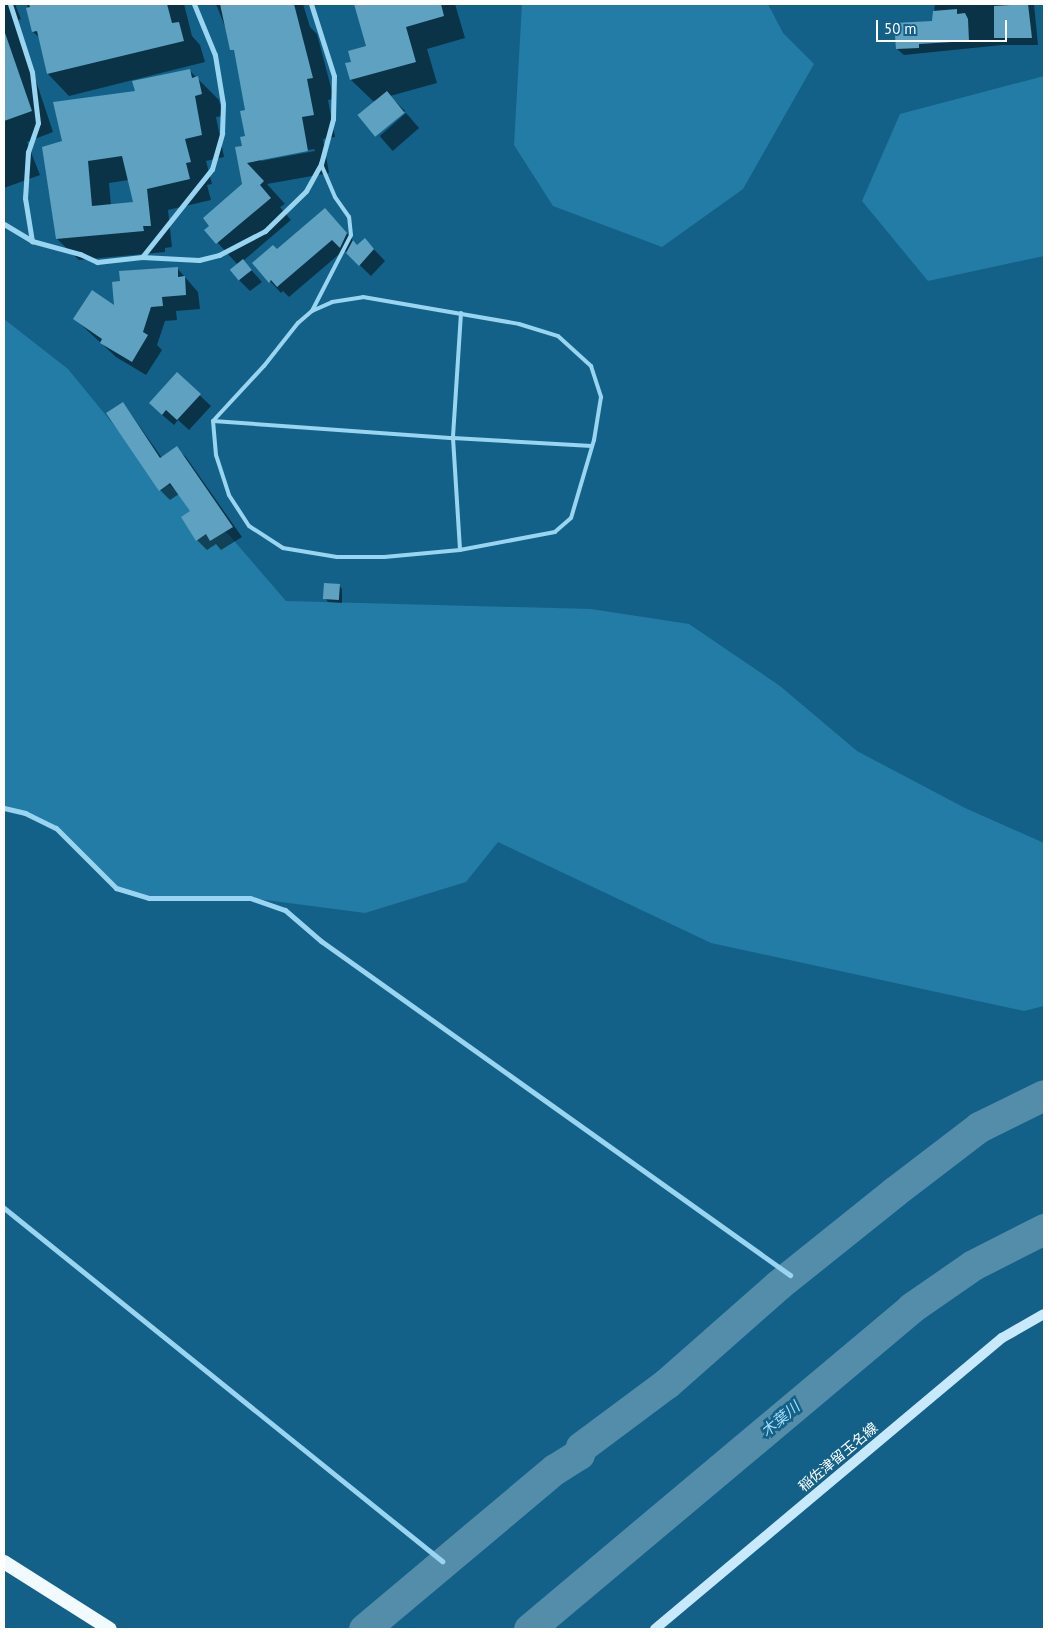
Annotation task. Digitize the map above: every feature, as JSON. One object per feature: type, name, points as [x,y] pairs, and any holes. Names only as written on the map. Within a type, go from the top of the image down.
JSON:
[{"type":"highway","points":[[4,1562],[110,1629]]},
{"type":"main road","name":"稲佐津留玉名線","points":[[656,1629],[1002,1338],[1044,1314]]},
{"type":"street","points":[[10,4],[32,72],[38,123],[28,152],[25,198],[26,221],[32,241]]},
{"type":"street","points":[[142,257],[212,169],[222,133],[223,104],[215,55],[194,4]]},
{"type":"street","points":[[4,224],[32,241],[80,254],[97,262],[142,257],[199,260],[218,255],[265,231],[306,191],[321,164],[333,118],[334,76],[311,4]]},
{"type":"street","points":[[4,808],[25,812],[56,828],[116,888],[149,898],[250,898],[285,910],[321,941],[790,1276]]},
{"type":"street","points":[[4,1208],[442,1561]]},
{"type":"lane","points":[[312,311],[351,235],[349,216],[336,197],[321,164]]},
{"type":"lane","points":[[363,297],[461,313],[558,336],[591,366],[601,397],[592,446],[571,518],[555,532],[460,550],[384,557],[337,557],[283,548],[249,526],[229,495],[216,455],[213,421],[264,366],[298,323],[312,311],[332,302],[363,297]]},
{"type":"lane","points":[[460,550],[453,438],[461,313]]},
{"type":"lane","points":[[213,421],[592,446]]},
{"type":"shaded area","points":[[522,4],[768,4],[783,33],[814,64],[743,189],[662,247],[553,206],[514,145]]},
{"type":"shaded area","points":[[1044,76],[1044,256],[928,281],[862,201],[900,114]]},
{"type":"shaded area","points":[[4,319],[68,369],[149,468],[229,535],[286,601],[591,609],[689,624],[780,686],[857,751],[965,808],[1044,843],[1044,1006],[1024,1011],[711,943],[498,842],[466,882],[365,913],[250,898],[149,898],[116,888],[56,828],[25,813],[4,808]]},
{"type":"building","points":[[29,4],[167,4],[172,23],[179,22],[184,41],[47,74],[37,31],[32,32],[26,8],[30,7]]},
{"type":"building","points":[[220,4],[294,4],[313,78],[307,79],[314,115],[302,117],[308,151],[247,163],[264,181],[260,185],[271,198],[216,244],[204,230],[209,226],[203,218],[242,184],[235,147],[242,146],[240,137],[245,136],[240,111],[245,110],[234,50],[230,50]]},
{"type":"building","points":[[354,4],[441,4],[444,16],[406,27],[416,62],[350,80],[345,63],[351,62],[348,51],[366,46]]},
{"type":"building","points":[[1028,4],[1032,38],[994,38],[994,6]]},
{"type":"building","points":[[957,9],[957,14],[965,13],[968,19],[969,41],[919,44],[919,48],[896,49],[894,23],[932,21],[933,11]]},
{"type":"building","points":[[4,30],[32,111],[4,121]]},
{"type":"building","points":[[190,69],[192,78],[198,76],[202,94],[195,96],[202,135],[185,139],[191,162],[186,163],[190,179],[147,189],[151,226],[143,226],[144,231],[56,239],[42,147],[62,141],[53,102],[135,91],[132,81]],"holes":[[[122,156],[133,202],[92,206],[88,161]]]},
{"type":"building","points":[[387,91],[405,113],[375,137],[357,115]]},
{"type":"building","points":[[325,208],[347,233],[340,248],[332,240],[277,287],[271,280],[269,283],[252,263],[273,245],[277,249]]},
{"type":"building","points":[[365,238],[374,249],[359,266],[346,253],[353,240],[357,245]]},
{"type":"building","points":[[243,259],[252,270],[239,281],[230,270]]},
{"type":"building","points":[[178,267],[178,277],[185,276],[186,295],[162,297],[163,306],[151,307],[143,332],[148,335],[132,362],[100,343],[102,339],[73,319],[92,290],[114,305],[112,282],[120,281],[119,271]]},
{"type":"building","points":[[177,372],[201,394],[177,420],[166,410],[162,415],[149,403]]},
{"type":"building","points":[[123,402],[160,458],[177,446],[233,527],[210,541],[206,534],[196,541],[181,517],[190,511],[170,483],[159,491],[106,413]]},
{"type":"building","points":[[324,583],[340,584],[339,600],[323,599]]},
{"type":"waterway","points":[[364,1629],[555,1469],[579,1454],[581,1447],[667,1383],[778,1285],[894,1192],[979,1127],[1044,1095]]},
{"type":"waterway","name":"木葉川","points":[[529,1629],[911,1308],[973,1265],[1044,1229]]}]
